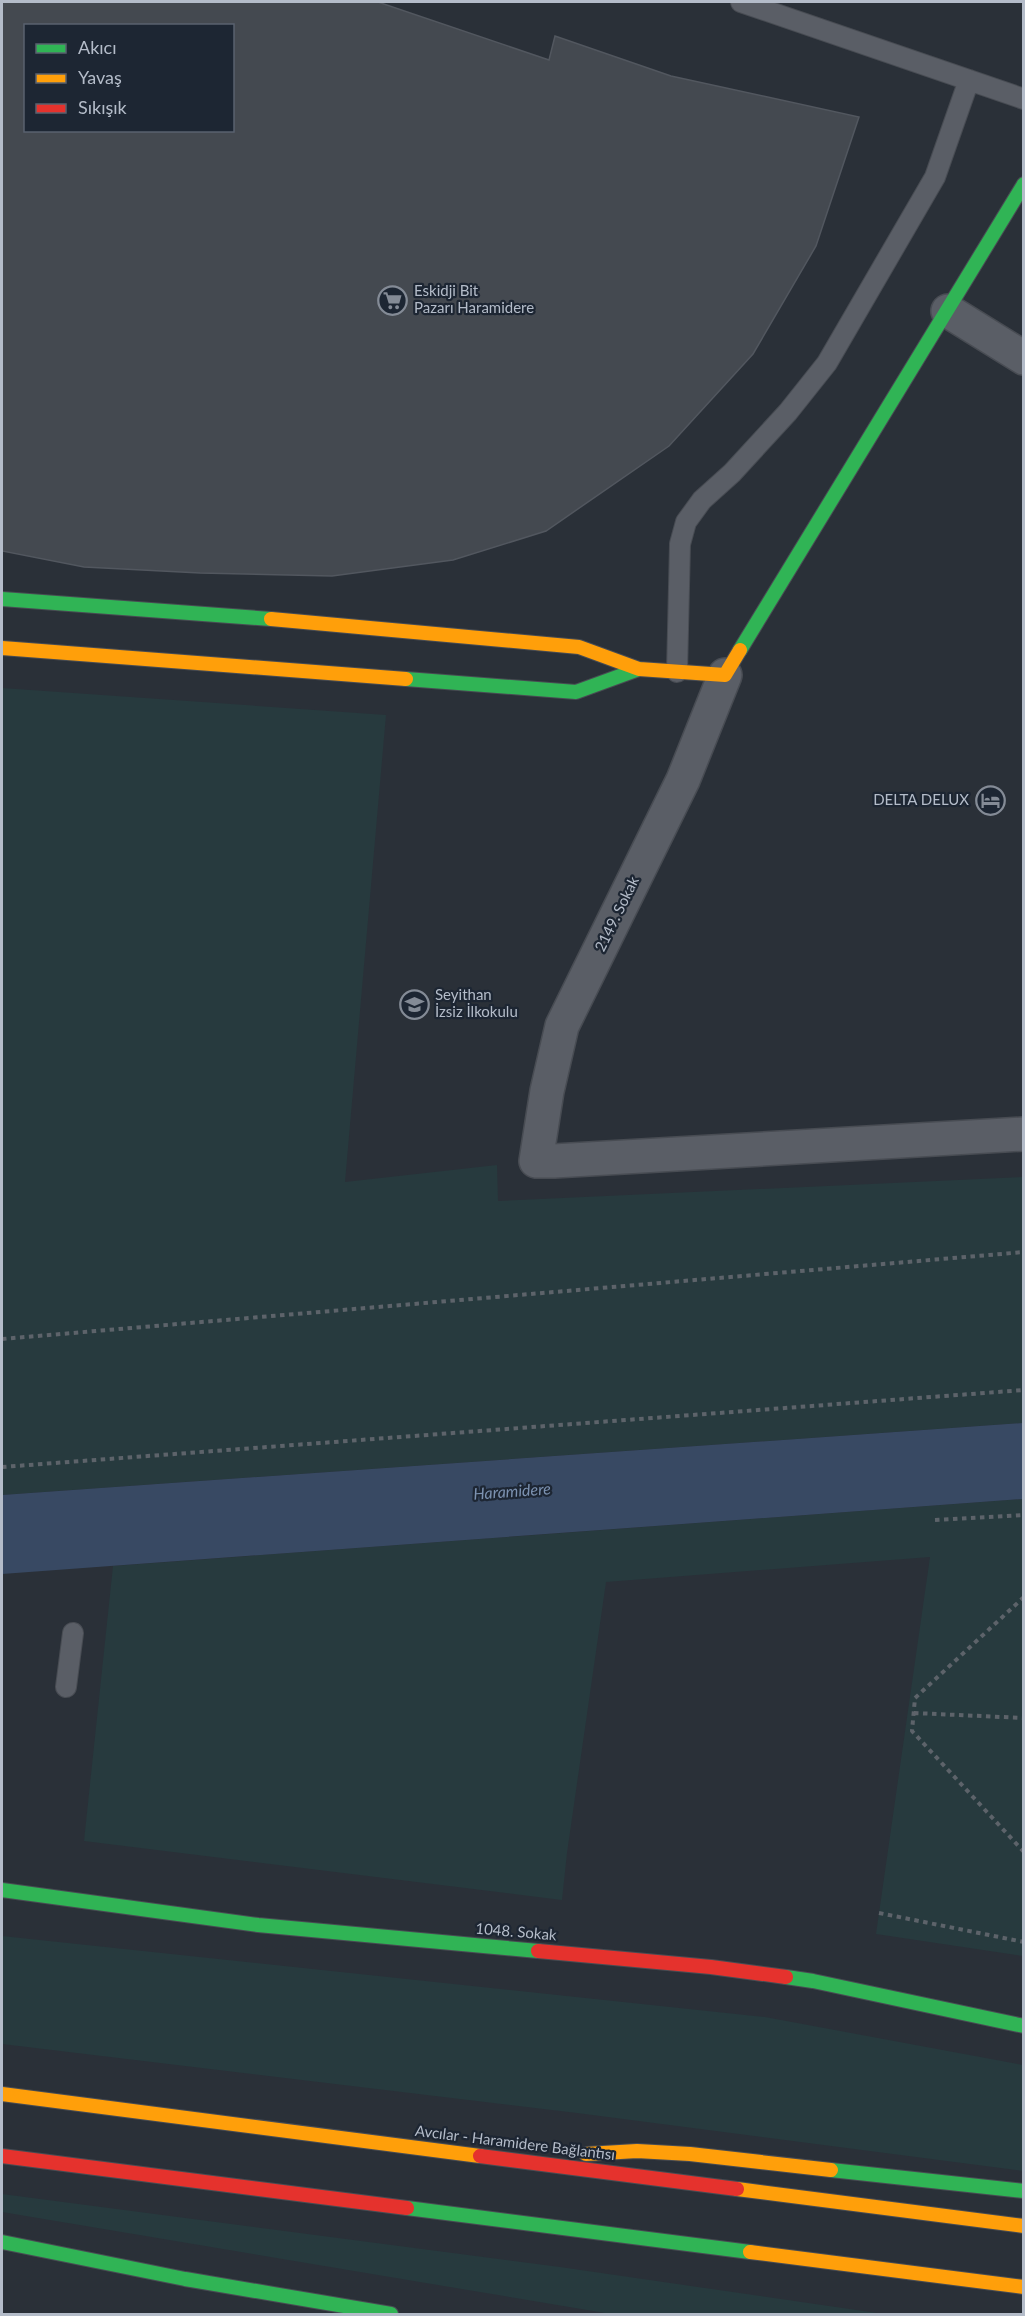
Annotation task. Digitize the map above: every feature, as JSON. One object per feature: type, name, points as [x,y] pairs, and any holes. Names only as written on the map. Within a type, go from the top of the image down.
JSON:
[{"type":"main road","points":[[2,599],[324,623],[579,647],[639,669],[725,675],[1023,184]]},
{"type":"main road","points":[[2,648],[576,692],[639,669]]},
{"type":"main road","name":"1048. Sokak","points":[[2,1890],[258,1924],[711,1967],[813,1981],[1023,2026]]},
{"type":"main road","name":"Avcılar - Haramidere Bağlantısı","points":[[2,2094],[1023,2226]]},
{"type":"main road","points":[[540,2162],[591,2153],[637,2151],[690,2154],[879,2177],[1023,2191]]},
{"type":"main road","points":[[2,2156],[1023,2287]]},
{"type":"main road","points":[[2,2242],[185,2279],[391,2314]]},
{"type":"main road","points":[[24,2261],[185,2279]]},
{"type":"street","points":[[948,311],[1023,358]]},
{"type":"street","name":"2149. Sokak","points":[[725,675],[683,780],[562,1026],[547,1091],[536,1161],[1023,1134]]},
{"type":"lane","points":[[741,2],[1023,99]]},
{"type":"lane","points":[[677,672],[680,544],[686,522],[702,500],[732,473],[788,412],[827,363],[935,177],[969,80]]},
{"type":"lane","points":[[66,1687],[73,1633]]},
{"type":"path","points":[[2,1339],[1023,1252]]},
{"type":"path","points":[[2,1467],[1023,1390]]},
{"type":"path","points":[[935,1520],[1023,1515]]},
{"type":"path","points":[[1023,1598],[915,1698],[912,1731],[1023,1852]]},
{"type":"path","points":[[914,1713],[1023,1718]]},
{"type":"path","points":[[879,1913],[1023,1942]]},
{"type":"green space","points":[[2,688],[386,715],[345,1182],[497,1165],[498,1201],[1023,1177],[1023,1423],[2,1495]]},
{"type":"green space","points":[[1023,1499],[1023,1956],[876,1934],[930,1557],[606,1582],[562,1900],[84,1841],[113,1566]]},
{"type":"green space","points":[[2,1936],[765,2017],[1023,2065],[1023,2171],[577,2113],[2,2044]]},
{"type":"green space","points":[[2,2194],[560,2267],[884,2314],[611,2314],[2,2212]]},
{"type":"water","name":"Haramidere","points":[[1023,1423],[1023,1499],[2,1574],[2,1495]]},
{"type":"building","name":"Eskidji Bit Pazarı Haramidere","points":[[2,2],[378,2],[549,60],[555,36],[671,76],[859,117],[816,246],[753,354],[669,446],[546,531],[453,560],[332,576],[84,567],[2,551]]},
{"type":"traffic: fast","points":[[740,650],[1024,184]]},
{"type":"traffic: fast","points":[[2,599],[271,619]]},
{"type":"traffic: fast","points":[[406,679],[576,692],[639,669]]},
{"type":"traffic: fast","points":[[2,1890],[258,1925],[538,1951]]},
{"type":"traffic: fast","points":[[786,1977],[1024,2026]]},
{"type":"traffic: fast","points":[[831,2170],[1024,2191]]},
{"type":"traffic: fast","points":[[407,2208],[750,2252]]},
{"type":"traffic: fast","points":[[2,2242],[185,2279],[391,2314]]},
{"type":"traffic: slow","points":[[271,619],[579,647],[639,669],[725,675],[740,650]]},
{"type":"traffic: slow","points":[[2,648],[406,679]]},
{"type":"traffic: slow","points":[[2,2094],[480,2156]]},
{"type":"traffic: slow","points":[[586,2154],[637,2151],[690,2154],[831,2170]]},
{"type":"traffic: slow","points":[[737,2189],[1024,2226]]},
{"type":"traffic: slow","points":[[750,2252],[1024,2287]]},
{"type":"traffic: jam","points":[[538,1951],[711,1967],[786,1977]]},
{"type":"traffic: jam","points":[[2,2156],[407,2208]]},
{"type":"traffic: jam","points":[[480,2156],[737,2189]]},
{"type":"place","name":"Eskidji Bit Pazarı Haramidere","points":[[393,300]]},
{"type":"place","name":"DELTA DELUX","points":[[990,800]]},
{"type":"place","name":"Seyithan İzsiz İlkokulu","points":[[414,1004]]}]
